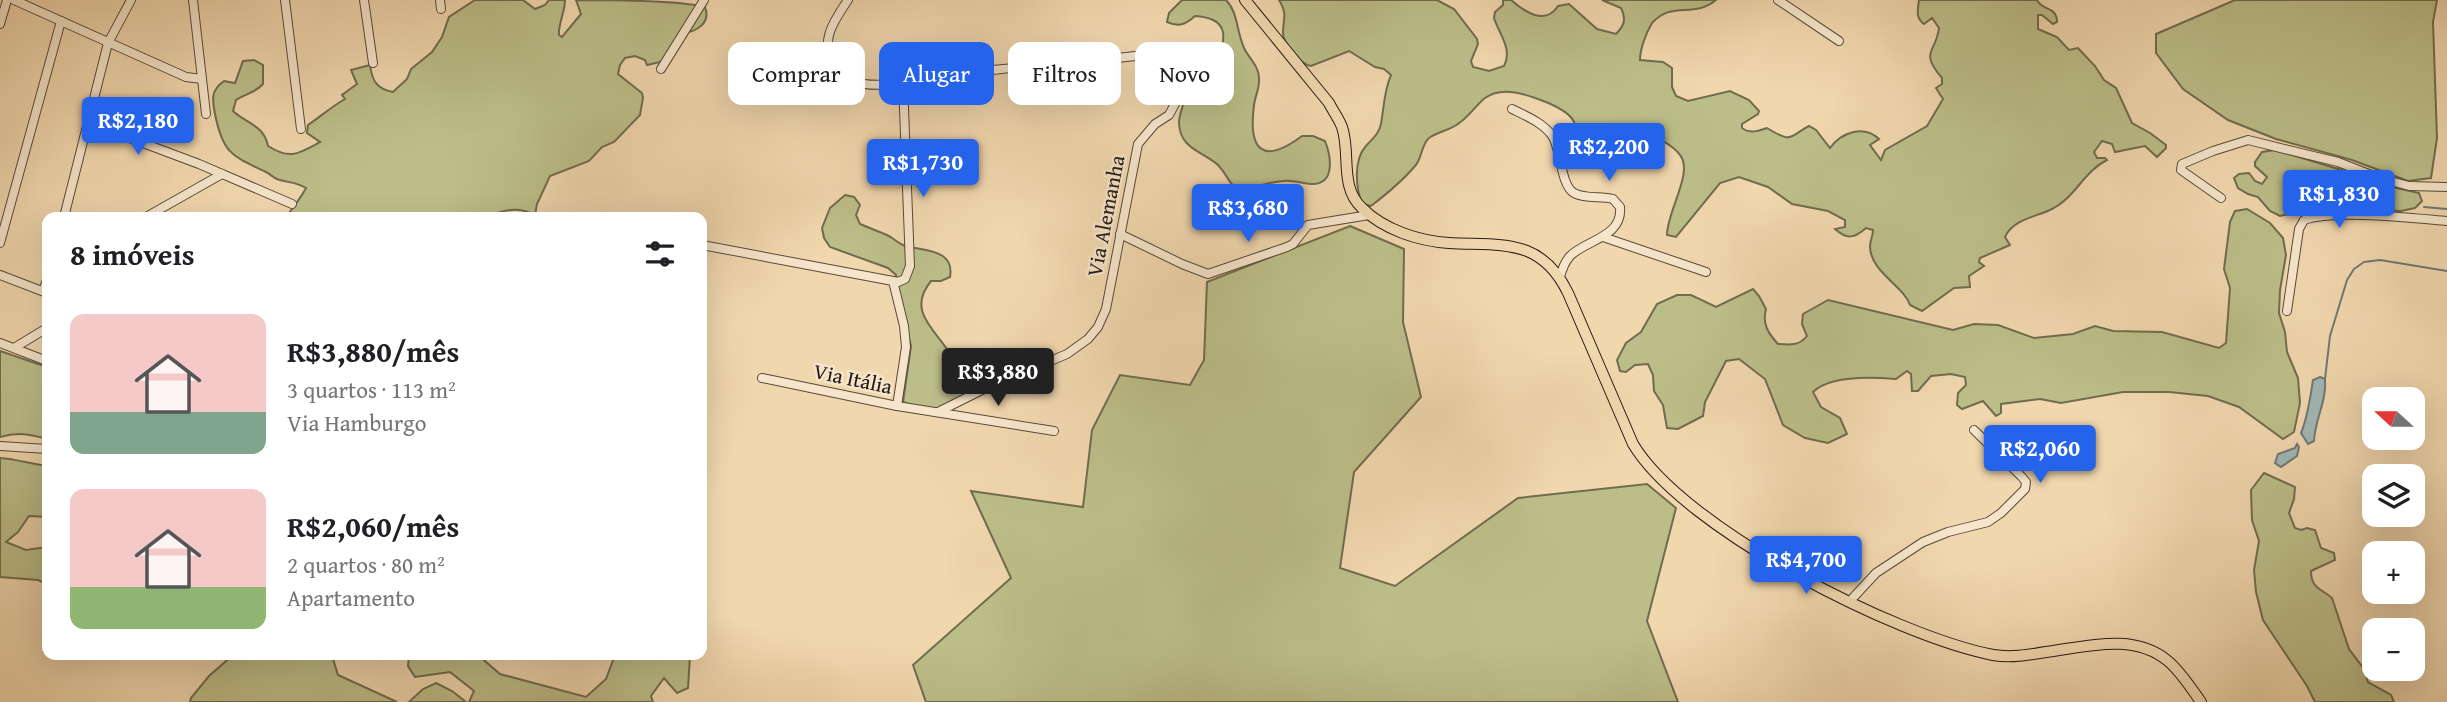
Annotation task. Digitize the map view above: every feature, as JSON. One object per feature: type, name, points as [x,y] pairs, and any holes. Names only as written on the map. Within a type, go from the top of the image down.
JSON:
[{"type":"main road","points":[[1245,0],[1329,103],[1342,127],[1351,192],[1359,206],[1369,215],[1405,234],[1427,240],[1517,247],[1538,256],[1560,277],[1642,460],[1656,475],[1722,527],[1798,575],[1919,634],[1995,656],[2015,656],[2115,643],[2136,645],[2167,659],[2201,702]]},
{"type":"street","points":[[0,24],[7,0]]},
{"type":"street","points":[[14,0],[186,77],[202,79]]},
{"type":"street","points":[[65,212],[108,43],[131,0]]},
{"type":"street","points":[[193,0],[206,114]]},
{"type":"street","points":[[285,0],[301,128]]},
{"type":"street","points":[[364,0],[373,62]]},
{"type":"street","points":[[661,69],[704,0]]},
{"type":"street","name":"Via Alemanha","points":[[848,0],[835,18],[828,35],[827,49],[840,73],[852,81],[879,84]]},
{"type":"street","points":[[1778,0],[1839,41]]},
{"type":"street","points":[[0,243],[61,21]]},
{"type":"street","name":"Via Alemanha","points":[[939,412],[986,388],[1067,354],[1088,339],[1098,327],[1106,309],[1138,144],[1155,124],[1169,115],[1177,100],[1178,85],[1165,65],[1153,58],[1135,56],[994,70]]},
{"type":"street","points":[[707,246],[898,282],[905,279],[910,266],[904,105]]},
{"type":"street","points":[[1512,109],[1539,123],[1552,136],[1570,190],[1576,194],[1613,199],[1621,210],[1620,216],[1603,237],[1570,256],[1560,277]]},
{"type":"street","points":[[87,122],[292,204]]},
{"type":"street","points":[[2221,198],[2181,170],[2182,164],[2248,140],[2338,162],[2409,186],[2447,187]]},
{"type":"street","points":[[155,212],[222,174]]},
{"type":"street","points":[[1120,234],[1208,274],[1287,247],[1293,244],[1308,225],[1369,215]]},
{"type":"street","points":[[2287,311],[2299,229],[2304,220],[2346,215],[2447,221]]},
{"type":"street","points":[[1603,237],[1706,272]]},
{"type":"street","points":[[0,275],[42,291]]},
{"type":"street","points":[[893,281],[904,326],[906,348],[897,406]]},
{"type":"street","points":[[14,348],[42,331]]},
{"type":"street","points":[[0,342],[42,359]]},
{"type":"street","name":"Via Itália","points":[[762,377],[897,406],[1054,431]]},
{"type":"street","points":[[1850,601],[1876,573],[1923,542],[1948,532],[1973,528],[1988,522],[2001,513],[2026,486],[2017,472],[1974,430]]},
{"type":"street","points":[[0,446],[42,449]]},
{"type":"green space","points":[[475,0],[523,0],[535,9],[549,0],[565,0],[559,31],[562,37],[581,14],[576,0],[678,3],[705,7],[706,13],[701,26],[682,33],[669,60],[647,65],[645,60],[635,56],[625,58],[618,74],[642,93],[640,115],[614,142],[602,147],[589,161],[550,176],[536,212],[289,212],[306,188],[276,179],[237,157],[226,146],[218,127],[213,99],[217,88],[224,81],[235,83],[243,61],[254,60],[263,65],[263,84],[236,100],[233,111],[259,129],[268,146],[282,153],[294,154],[320,142],[307,133],[308,125],[345,99],[342,95],[357,84],[351,70],[370,65],[376,83],[393,92],[407,79],[411,69],[432,52],[442,37],[449,17]]},
{"type":"green space","points":[[1182,0],[1226,0],[1235,17],[1242,44],[1259,74],[1253,121],[1256,143],[1261,149],[1268,151],[1277,150],[1302,136],[1313,136],[1325,141],[1330,168],[1325,180],[1311,184],[1287,181],[1246,188],[1234,187],[1218,165],[1183,139],[1179,123],[1183,105],[1234,105],[1234,42],[1223,42],[1223,32],[1216,21],[1195,16],[1182,24],[1175,24],[1167,22],[1169,13]]},
{"type":"green space","points":[[1279,0],[1437,0],[1454,9],[1477,39],[1478,44],[1471,61],[1473,67],[1489,71],[1504,66],[1506,60],[1506,48],[1494,18],[1495,12],[1503,5],[1503,0],[1511,0],[1522,9],[1541,16],[1553,12],[1558,6],[1569,4],[1597,29],[1616,34],[1624,22],[1624,15],[1621,8],[1602,0],[1716,0],[1708,6],[1668,12],[1660,16],[1648,31],[1640,60],[1663,62],[1672,68],[1672,87],[1676,96],[1688,101],[1730,91],[1749,100],[1759,111],[1742,124],[1745,130],[1767,128],[1790,137],[1809,126],[1816,130],[1830,148],[1846,135],[1866,132],[1879,139],[1870,145],[1881,160],[1885,150],[1927,126],[1943,99],[1936,88],[1942,84],[1942,78],[1930,57],[1939,28],[1932,18],[1924,24],[1921,22],[1918,13],[1919,0],[2037,0],[2055,13],[2057,22],[2053,24],[2038,15],[2038,29],[2057,37],[2069,50],[2078,48],[2104,80],[2116,88],[2132,123],[2150,133],[2166,145],[2166,148],[2157,157],[2145,146],[2115,152],[2112,144],[2102,141],[2094,152],[2097,158],[2107,160],[2092,171],[2067,198],[2052,209],[2013,226],[2005,237],[2010,245],[1980,258],[1979,262],[1984,266],[1969,276],[1970,287],[1954,288],[1922,311],[1910,305],[1875,263],[1870,246],[1873,230],[1866,228],[1855,236],[1843,235],[1835,229],[1845,227],[1845,220],[1828,211],[1792,204],[1768,187],[1739,177],[1720,183],[1676,237],[1667,235],[1684,171],[1683,162],[1675,149],[1653,135],[1632,139],[1596,161],[1586,164],[1576,160],[1576,131],[1572,118],[1558,107],[1516,92],[1492,94],[1458,124],[1429,138],[1417,163],[1406,176],[1371,206],[1362,204],[1358,190],[1357,166],[1362,152],[1380,128],[1391,75],[1349,51],[1311,66],[1302,62],[1289,48],[1284,37],[1284,13]]},
{"type":"green space","points":[[2235,0],[2437,0],[2433,22],[2437,138],[2431,178],[2408,181],[2352,160],[2276,139],[2228,120],[2183,89],[2156,53],[2156,34]]},
{"type":"green space","points":[[2275,150],[2379,184],[2419,193],[2422,201],[2415,208],[2401,211],[2318,208],[2280,216],[2270,211],[2258,197],[2238,188],[2234,178],[2239,174],[2249,173],[2255,181],[2262,184],[2267,177],[2255,166],[2255,162],[2262,152]]},
{"type":"green space","points":[[845,195],[854,197],[860,205],[856,215],[860,224],[903,245],[937,253],[948,261],[950,277],[931,281],[924,291],[922,309],[924,317],[970,387],[958,401],[927,412],[903,402],[911,346],[896,275],[888,268],[830,247],[824,238],[822,228],[830,208]]},
{"type":"green space","points":[[2247,209],[2270,223],[2283,238],[2286,255],[2279,313],[2287,352],[2298,378],[2300,403],[2294,432],[2283,439],[2239,407],[2208,396],[2169,392],[2123,392],[2061,403],[2040,399],[2001,404],[2001,413],[1996,416],[1983,401],[1962,409],[1957,405],[1958,393],[1966,385],[1965,377],[1951,374],[1931,376],[1918,391],[1912,391],[1911,374],[1907,371],[1896,379],[1841,380],[1821,386],[1813,392],[1821,407],[1840,418],[1847,434],[1828,443],[1805,438],[1783,425],[1765,379],[1739,359],[1726,361],[1705,402],[1703,416],[1678,429],[1667,428],[1663,405],[1654,391],[1653,375],[1648,364],[1635,365],[1626,372],[1620,371],[1617,360],[1626,343],[1641,332],[1657,304],[1677,295],[1691,295],[1716,307],[1753,289],[1766,309],[1767,328],[1778,344],[1801,342],[1807,336],[1802,324],[1803,314],[1828,300],[1953,330],[1974,324],[1998,325],[2034,338],[2073,334],[2095,326],[2113,331],[2162,332],[2219,348],[2226,343],[2230,288],[2224,269],[2230,222],[2235,211]]},
{"type":"green space","points":[[1350,226],[1404,249],[1403,322],[1421,397],[1354,472],[1340,568],[1395,586],[1518,498],[1647,484],[1676,508],[1647,621],[1678,702],[926,702],[913,665],[1011,578],[971,491],[1083,507],[1092,430],[1120,375],[1190,385],[1204,360],[1207,282]]},
{"type":"green space","points":[[0,351],[42,365],[42,438],[24,434],[0,437]]},
{"type":"green space","points":[[0,458],[42,465],[42,517],[29,516],[18,532],[6,542],[26,550],[42,548],[42,582],[0,577]]},
{"type":"green space","points":[[2264,473],[2295,487],[2289,513],[2295,528],[2315,530],[2321,548],[2334,553],[2335,560],[2311,571],[2313,581],[2332,598],[2349,649],[2362,666],[2362,681],[2368,681],[2391,695],[2394,702],[2315,702],[2263,620],[2256,592],[2254,570],[2259,541],[2252,520],[2251,490]]},
{"type":"green space","points":[[227,660],[333,660],[338,675],[397,702],[190,702],[209,676]]},
{"type":"green space","points":[[409,660],[484,660],[500,674],[586,697],[606,679],[613,660],[690,660],[688,688],[677,693],[664,678],[651,696],[653,702],[469,702],[474,691],[450,672],[415,677],[408,666]]},
{"type":"green space","points":[[436,683],[466,702],[409,702],[423,689]]},
{"type":"shaded area","points":[[2320,377],[2325,379],[2324,395],[2314,441],[2308,444],[2301,433],[2313,380]]},
{"type":"shaded area","points":[[2297,444],[2297,456],[2281,467],[2275,463],[2278,454],[2295,448]]},
{"type":"waterway","points":[[2424,207],[2447,209]]},
{"type":"waterway","points":[[2325,379],[2330,336],[2347,280],[2354,269],[2364,262],[2380,260],[2447,271]]}]
